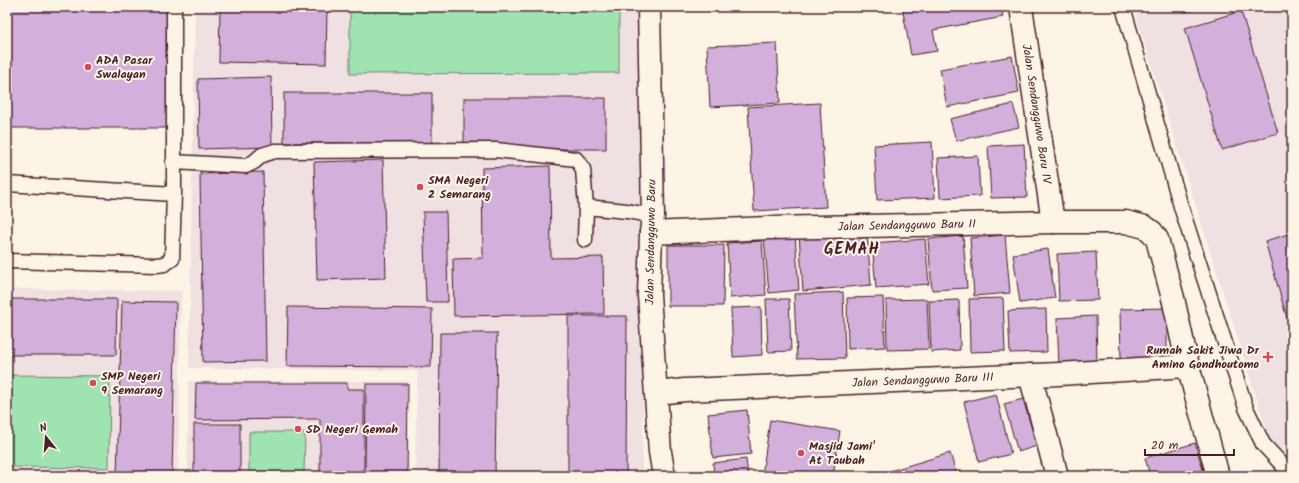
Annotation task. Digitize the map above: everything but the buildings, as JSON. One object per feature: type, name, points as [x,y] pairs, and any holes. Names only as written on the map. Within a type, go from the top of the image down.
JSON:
[{"type":"street","name":"Jalan Sendangguwo Baru","points":[[649,7],[652,225],[650,302],[660,452],[664,476]]},
{"type":"street","name":"Jalan Sendangguwo Baru IV","points":[[1021,7],[1053,222]]},
{"type":"street","name":"Jalan Sendangguwo Baru II","points":[[652,225],[769,228],[1053,222],[1126,222],[1145,227],[1152,232],[1157,239],[1173,298],[1188,366]]},
{"type":"street","name":"Jalan Sendangguwo Baru III","points":[[657,393],[685,390],[1030,375],[1188,366]]},
{"type":"street","points":[[1188,366],[1218,476]]},
{"type":"street","points":[[1030,375],[1057,476]]},
{"type":"lane","points":[[7,261],[157,266],[172,259],[174,194],[174,7]]},
{"type":"lane","points":[[1123,7],[1182,210],[1246,408],[1263,444],[1288,471],[1290,476]]},
{"type":"lane","points":[[174,162],[246,166],[254,162],[262,155],[275,151],[496,150],[576,159],[583,168],[586,207],[585,240]]},
{"type":"lane","points":[[7,184],[174,194]]},
{"type":"lane","points":[[586,207],[627,211],[652,225]]},
{"type":"shaded area","name":"SMA Negeri 2 Semarang","points":[[195,7],[650,7],[642,476],[415,476],[417,371],[189,368]]},
{"type":"shaded area","name":"Rumah Sakit Jiwa Dr Amino Gondhoutomo","points":[[1133,7],[1292,7],[1292,476],[1281,476]]},
{"type":"shaded area","name":"SMP Negeri 9 Semarang","points":[[7,289],[181,291],[178,476],[7,476]]},
{"type":"shaded area","name":"SD Negeri Gemah","points":[[188,381],[408,381],[409,476],[188,476]]},
{"type":"green space","points":[[350,7],[619,7],[619,73],[350,74]]},
{"type":"green space","points":[[7,375],[110,376],[109,468],[7,467]]},
{"type":"green space","points":[[249,432],[305,432],[304,476],[249,476]]},
{"type":"place","name":"ADA Pasar Swalayan","points":[[88,67]]},
{"type":"place","name":"SMA Negeri 2 Semarang","points":[[420,187]]},
{"type":"place","name":"Rumah Sakit Jiwa Dr Amino Gondhoutomo","points":[[1268,357]]},
{"type":"place","name":"SMP Negeri 9 Semarang","points":[[93,383]]},
{"type":"place","name":"SD Negeri Gemah","points":[[298,429]]},
{"type":"place","name":"Masjid Jami' At Taubah","points":[[801,453]]},
{"type":"district","name":"GEMAH","points":[[852,249]]}]
